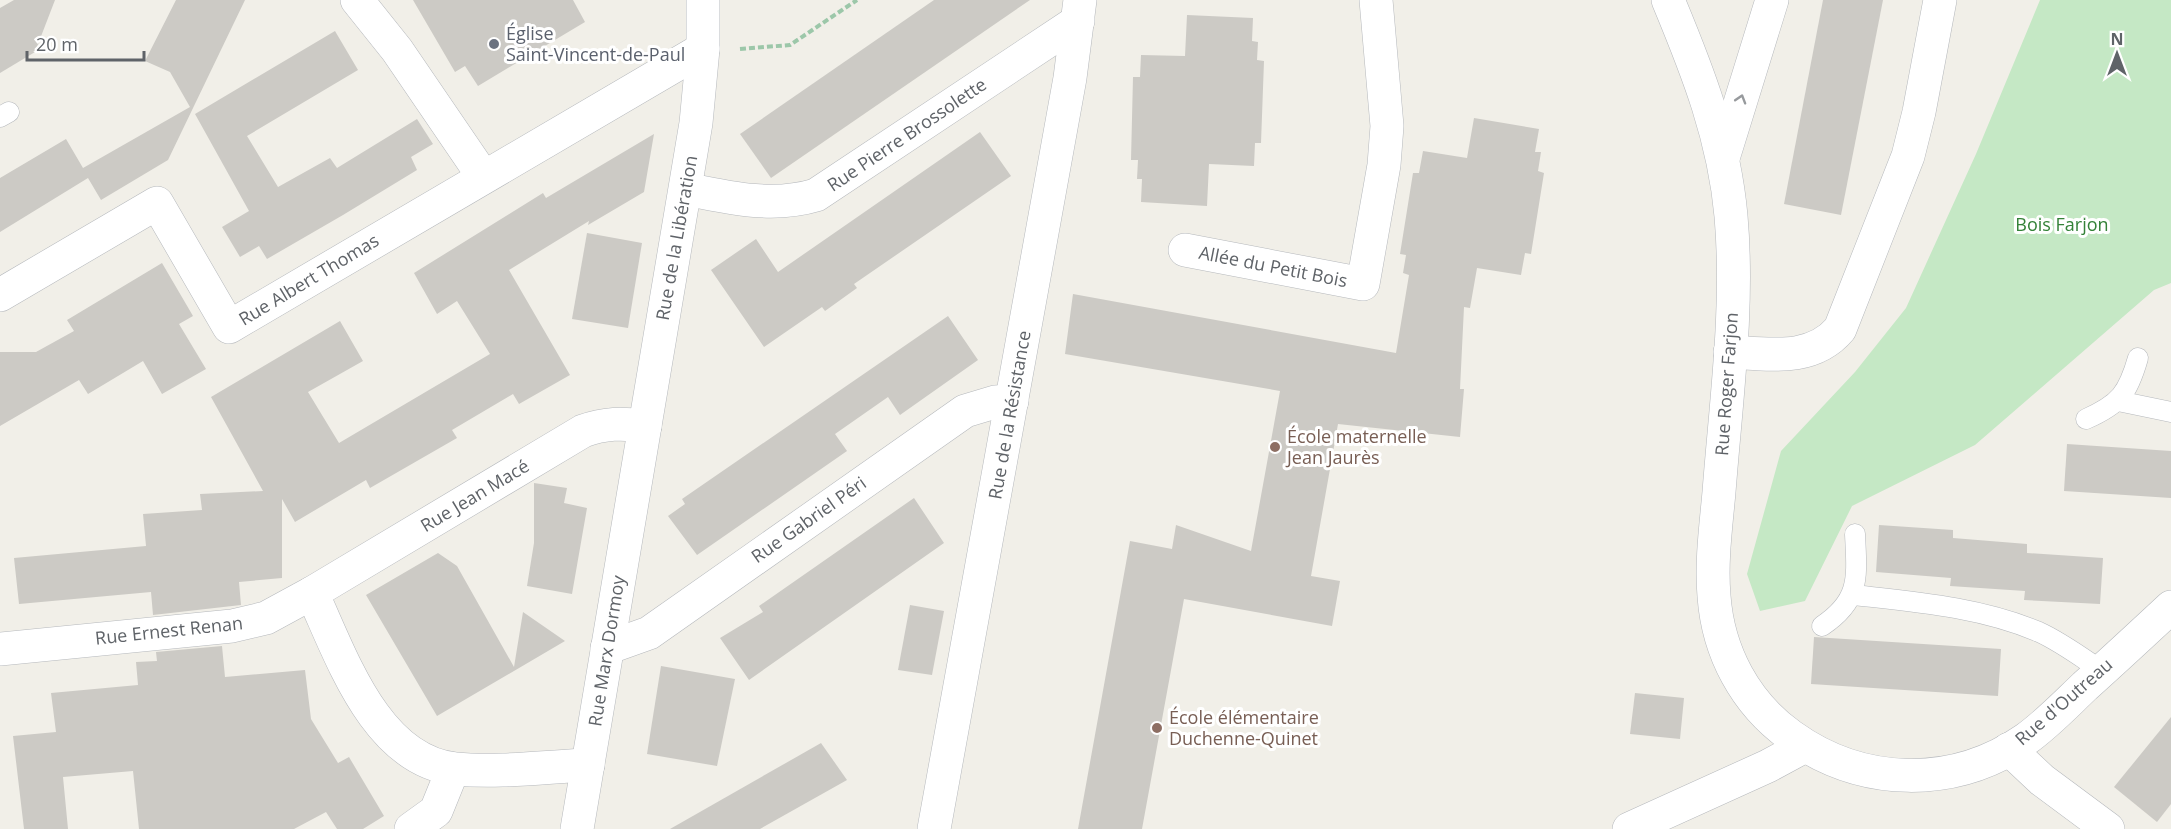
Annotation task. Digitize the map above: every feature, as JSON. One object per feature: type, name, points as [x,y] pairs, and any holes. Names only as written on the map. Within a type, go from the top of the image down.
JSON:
[{"type":"street","points":[[357,0],[397,50],[483,176],[703,49]]},
{"type":"street","name":"Rue de la Libération","points":[[636,473],[696,123],[703,49],[703,0]]},
{"type":"street","name":"Allée du Petit Bois","points":[[1185,250],[1363,284],[1384,165],[1387,126],[1376,0]]},
{"type":"street","name":"Rue Roger Farjon","points":[[1668,0],[1703,88],[1724,155],[1732,220],[1730,352],[1713,574],[1716,615],[1727,652],[1743,686],[1768,717],[1805,746]]},
{"type":"street","points":[[1724,155],[1772,0]]},
{"type":"street","points":[[1730,352],[1808,352],[1831,340],[1840,329],[1908,156],[1920,112],[1941,0]]},
{"type":"street","name":"Rue Pierre Brossolette","points":[[686,189],[766,202],[797,201],[816,195],[1079,11]]},
{"type":"street","name":"Rue de la Résistance","points":[[934,829],[1012,401],[1079,11]]},
{"type":"street","name":"Rue Albert Thomas","points":[[0,295],[157,203],[230,327],[483,176]]},
{"type":"street","name":"Rue Gabriel Péri","points":[[608,648],[649,633],[965,411],[995,402],[1012,401]]},
{"type":"street","name":"Rue Jean Macé","points":[[312,593],[583,431],[599,425],[619,422],[645,426]]},
{"type":"street","name":"Rue Marx Dormoy","points":[[577,829],[636,473]]},
{"type":"street","points":[[312,593],[358,692],[379,723],[421,758],[453,769],[588,765]]},
{"type":"street","name":"Rue Ernest Renan","points":[[0,649],[241,624],[266,618],[312,593]]},
{"type":"street","name":"Rue d'Outreau","points":[[1805,746],[1842,764],[1880,774],[1908,777],[1968,768],[2010,748],[2035,732],[2171,607]]},
{"type":"street","points":[[1629,829],[1768,766],[1805,746]]},
{"type":"street","points":[[2010,748],[2042,780],[2108,829]]},
{"type":"street","points":[[411,829],[436,811],[453,769]]},
{"type":"lane","points":[[2086,419],[2118,401],[2129,388],[2139,358]]},
{"type":"lane","points":[[2118,401],[2171,412]]},
{"type":"lane","points":[[1822,626],[1834,618],[1853,595],[1856,567],[1855,534]]},
{"type":"lane","points":[[1853,595],[1910,601],[1994,616],[2041,633],[2102,671]]},
{"type":"path","points":[[703,49],[790,45],[856,0]]},
{"type":"green space","name":"Bois Farjon","points":[[2040,0],[2171,0],[2171,283],[2154,290],[1975,445],[1852,506],[1805,601],[1760,611],[1747,574],[1781,451],[1855,372],[1906,308],[1976,154]]},
{"type":"building","points":[[14,0],[55,0],[35,52],[0,73],[0,8]]},
{"type":"building","points":[[176,0],[245,0],[168,160],[101,200],[88,178],[0,232],[0,178],[66,139],[83,168],[190,107],[170,72],[145,61]]},
{"type":"building","name":"Église Saint-Vincent-de-Paul","points":[[413,0],[573,0],[585,22],[478,86],[465,66],[455,72]]},
{"type":"building","points":[[934,0],[1030,0],[771,178],[740,134]]},
{"type":"building","points":[[1823,0],[1883,0],[1841,215],[1784,204]]},
{"type":"building","points":[[1187,15],[1253,18],[1252,41],[1258,42],[1257,60],[1264,61],[1261,143],[1255,143],[1254,166],[1209,164],[1207,206],[1141,202],[1142,179],[1137,179],[1138,160],[1131,160],[1133,77],[1140,77],[1141,55],[1185,56]]},
{"type":"building","points":[[335,31],[358,70],[247,136],[278,187],[330,158],[337,168],[417,119],[433,144],[411,157],[417,170],[343,215],[267,259],[259,246],[240,257],[222,227],[249,211],[195,114]]},
{"type":"building","points":[[1474,118],[1539,129],[1535,152],[1541,152],[1538,171],[1544,173],[1531,254],[1525,253],[1521,275],[1477,268],[1470,308],[1464,307],[1460,389],[1464,389],[1460,437],[1338,424],[1311,576],[1340,581],[1332,626],[1184,599],[1142,829],[1078,829],[1130,541],[1172,549],[1176,525],[1251,551],[1280,391],[1065,354],[1073,294],[1396,353],[1409,275],[1403,273],[1406,255],[1400,254],[1413,173],[1419,173],[1423,151],[1467,158]]},
{"type":"building","points":[[980,132],[1011,176],[854,284],[857,288],[825,311],[822,307],[764,347],[711,270],[756,239],[778,272]]},
{"type":"building","points":[[654,134],[644,192],[588,225],[589,221],[509,270],[570,375],[519,404],[513,394],[452,430],[457,438],[370,488],[366,480],[295,522],[282,499],[282,578],[239,582],[241,605],[153,615],[151,592],[19,604],[14,558],[146,546],[143,514],[202,510],[200,494],[263,491],[211,397],[340,321],[363,361],[308,392],[339,443],[490,354],[457,301],[437,314],[414,273],[543,193],[546,198]]},
{"type":"building","points":[[587,233],[642,243],[628,328],[572,319]]},
{"type":"building","points":[[162,263],[193,316],[179,324],[206,369],[162,394],[143,361],[88,394],[79,380],[0,426],[0,352],[36,352],[74,331],[67,320]]},
{"type":"building","points":[[948,316],[978,360],[900,415],[888,397],[835,434],[847,451],[697,555],[668,516],[685,504],[682,499]]},
{"type":"building","points":[[2067,444],[2171,451],[2171,498],[2064,491]]},
{"type":"building","points":[[534,483],[567,488],[564,503],[587,508],[572,594],[527,586],[534,543]]},
{"type":"building","points":[[914,498],[944,543],[749,680],[720,638],[763,612],[759,606]]},
{"type":"building","points":[[1879,525],[1953,530],[1953,538],[2027,544],[2027,553],[2103,558],[2100,604],[2024,600],[2025,591],[1950,586],[1951,578],[1876,572]]},
{"type":"building","points":[[438,553],[457,566],[514,667],[523,612],[565,641],[437,716],[366,595]]},
{"type":"building","points":[[910,605],[944,611],[932,675],[898,670]]},
{"type":"building","points":[[1814,637],[2001,649],[1998,696],[1811,684]]},
{"type":"building","points":[[222,646],[225,677],[305,670],[311,719],[338,763],[349,757],[384,816],[363,829],[337,829],[326,812],[294,829],[139,829],[133,771],[63,777],[68,829],[24,829],[13,736],[56,732],[51,693],[138,685],[136,662],[157,661],[156,652]]},
{"type":"building","points":[[661,666],[735,679],[717,766],[647,754]]},
{"type":"building","points":[[1635,693],[1684,698],[1680,739],[1630,734]]},
{"type":"building","points":[[2171,717],[2171,804],[2157,822],[2114,787]]},
{"type":"building","points":[[821,743],[847,780],[760,829],[670,829]]},
{"type":"place","name":"Église Saint-Vincent-de-Paul","points":[[494,44]]},
{"type":"place","name":"École maternelle Jean Jaurès","points":[[1275,447]]},
{"type":"place","name":"École élémentaire Duchenne-Quinet","points":[[1157,728]]}]
